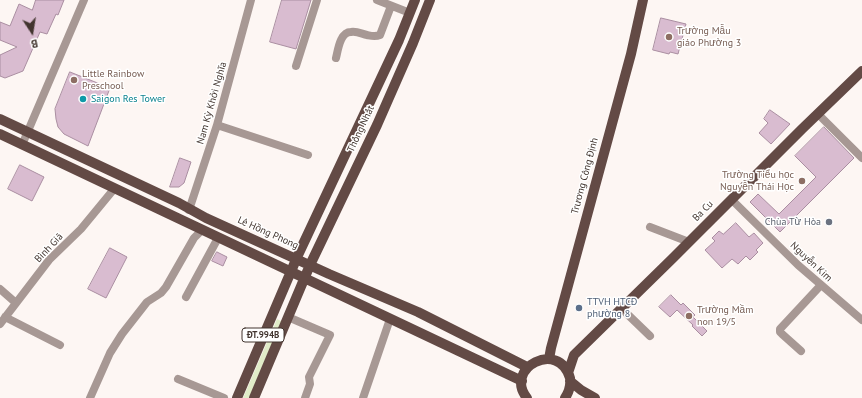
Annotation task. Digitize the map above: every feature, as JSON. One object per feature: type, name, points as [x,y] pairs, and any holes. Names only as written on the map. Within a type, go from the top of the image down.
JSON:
[{"type":"main road","name":"Thống Nhất","points":[[291,272],[399,40],[415,0]]},
{"type":"main road","name":"Thống Nhất","points":[[304,278],[377,125],[430,0]]},
{"type":"main road","name":"Trương Công Định","points":[[549,359],[550,348],[631,54],[643,0]]},
{"type":"main road","name":"Ba Cu","points":[[565,398],[570,389],[569,377],[574,355],[862,71]]},
{"type":"main road","name":"Lê Hồng Phong","points":[[0,119],[206,218],[418,312],[527,367]]},
{"type":"main road","points":[[362,119],[377,125]]},
{"type":"main road","points":[[0,134],[522,381]]},
{"type":"main road","points":[[185,222],[189,210]]},
{"type":"main road","points":[[202,230],[206,218]]},
{"type":"main road","name":"ĐT.994B","points":[[237,398],[291,272]]},
{"type":"main road","name":"ĐT.994B","points":[[254,398],[304,278]]},
{"type":"main road","points":[[527,398],[522,389],[522,381],[527,367],[541,359],[549,359],[557,361],[564,366],[569,377],[581,390],[595,398]]},
{"type":"street","points":[[22,144],[84,0]]},
{"type":"street","name":"Nam Kỳ Khởi Nghĩa","points":[[189,210],[217,125],[251,0]]},
{"type":"street","points":[[296,66],[317,0]]},
{"type":"street","points":[[377,0],[410,13]]},
{"type":"street","points":[[336,58],[341,40],[348,32],[356,32],[374,36],[380,35],[391,6]]},
{"type":"street","points":[[818,114],[862,158]]},
{"type":"street","points":[[217,125],[308,155]]},
{"type":"street","name":"Bình Giã","points":[[2,320],[49,260],[81,229],[114,189]]},
{"type":"street","name":"Nguyễn Kim","points":[[732,200],[798,265],[862,320]]},
{"type":"street","points":[[650,227],[690,242]]},
{"type":"street","points":[[90,398],[110,353],[122,334],[147,302],[161,293],[166,287],[194,238],[202,230]]},
{"type":"street","points":[[186,297],[218,238]]},
{"type":"street","points":[[801,351],[780,332],[780,330],[821,285]]},
{"type":"street","points":[[0,289],[16,303]]},
{"type":"street","points":[[621,308],[650,336]]},
{"type":"street","points":[[288,317],[330,335],[309,377],[310,384],[305,398]]},
{"type":"street","points":[[363,398],[390,319]]},
{"type":"street","points":[[2,320],[60,345]]},
{"type":"street","points":[[178,379],[224,398]]},
{"type":"green space","points":[[277,319],[281,322],[249,398],[243,398]]},
{"type":"building","points":[[36,0],[64,0],[58,15],[56,14],[47,34],[40,32],[23,71],[5,78],[0,76],[0,55],[17,47],[0,40],[0,22],[10,26],[19,4],[32,10]]},
{"type":"building","points":[[282,0],[311,0],[296,49],[270,42]]},
{"type":"building","name":"Trường Mẫu giáo Phường 3","points":[[661,18],[686,24],[678,54],[670,52],[669,54],[653,50]]},
{"type":"building","name":"Saigon Res Tower","points":[[70,72],[110,88],[88,146],[64,134],[58,127],[56,119],[55,109]]},
{"type":"building","points":[[770,110],[790,124],[771,144],[759,133],[768,123],[764,119]]},
{"type":"building","points":[[824,127],[854,158],[780,232],[750,202],[758,194],[779,214],[816,177],[795,156]]},
{"type":"building","points":[[180,158],[191,162],[184,183],[179,187],[170,187]]},
{"type":"building","points":[[20,165],[44,177],[32,201],[8,189]]},
{"type":"building","points":[[736,223],[749,237],[754,233],[763,243],[756,250],[758,252],[750,260],[746,256],[738,264],[732,259],[722,268],[705,250],[715,241],[712,238],[719,231],[723,234]]},
{"type":"building","points":[[110,248],[127,257],[106,298],[88,289]]},
{"type":"building","points":[[217,252],[227,257],[223,266],[212,261]]},
{"type":"building","name":"Trường Mầm non 19/5","points":[[671,295],[681,305],[683,303],[695,315],[693,317],[707,331],[702,336],[677,310],[670,317],[659,307]]},
{"type":"place","name":"Trường Mẫu giáo Phường 3","points":[[669,37]]},
{"type":"place","name":"Little Rainbow Preschool","points":[[74,80]]},
{"type":"place","name":"Saigon Res Tower","points":[[83,99]]},
{"type":"place","name":"Trường Tiểu học Nguyễn Thái Học","points":[[802,181]]},
{"type":"place","name":"Chùa Từ Hòa","points":[[829,222]]},
{"type":"place","name":"TTVH HTCĐ phường 8","points":[[579,308]]},
{"type":"place","name":"Trường Mầm non 19/5","points":[[689,316]]}]
